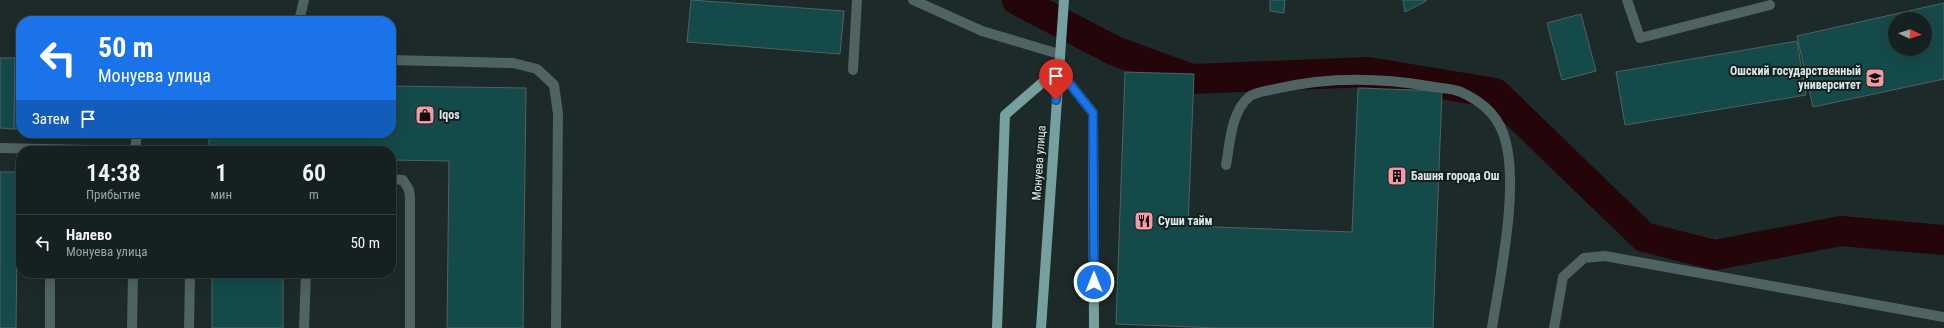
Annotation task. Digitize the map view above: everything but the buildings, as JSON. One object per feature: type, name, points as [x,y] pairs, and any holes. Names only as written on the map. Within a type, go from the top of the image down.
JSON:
[{"type":"main road","name":"Монуева улица","points":[[1041,328],[1059,54],[1064,2]]},
{"type":"main road","points":[[997,328],[1004,115],[1058,69],[1093,113],[1094,328]]},
{"type":"street","points":[[300,16],[304,0]]},
{"type":"street","points":[[853,70],[858,0]]},
{"type":"street","points":[[912,0],[982,31],[1059,54]]},
{"type":"street","points":[[1627,0],[1640,38],[1770,5]]},
{"type":"street","points":[[396,60],[513,63],[536,68],[554,84],[558,114],[556,328]]},
{"type":"street","points":[[1226,165],[1236,115],[1241,106],[1250,96],[1301,83],[1348,79],[1396,80],[1459,91],[1484,105],[1491,112],[1503,134],[1510,177],[1502,258],[1492,328]]},
{"type":"street","points":[[0,148],[16,148]]},
{"type":"street","points":[[396,179],[403,180],[410,198],[410,328]]},
{"type":"street","points":[[1554,328],[1563,277],[1584,258],[1605,256],[1944,317]]},
{"type":"street","points":[[50,278],[50,328]]},
{"type":"street","points":[[132,328],[133,278]]},
{"type":"street","points":[[189,328],[190,278]]},
{"type":"street","points":[[304,328],[306,278]]},
{"type":"waterway","points":[[1017,0],[1115,51],[1192,79],[1368,72],[1495,93],[1644,237],[1715,255],[1841,231],[1944,240]]},
{"type":"place","name":"Ошский государственный университет","points":[[1875,78]]},
{"type":"place","name":"Iqos","points":[[425,115]]},
{"type":"place","name":"Башня города Ош","points":[[1397,176]]},
{"type":"place","name":"Суши тайм","points":[[1144,221]]},
{"type":"route","points":[[1056,100],[1058,69],[1093,113],[1094,282]]}]
